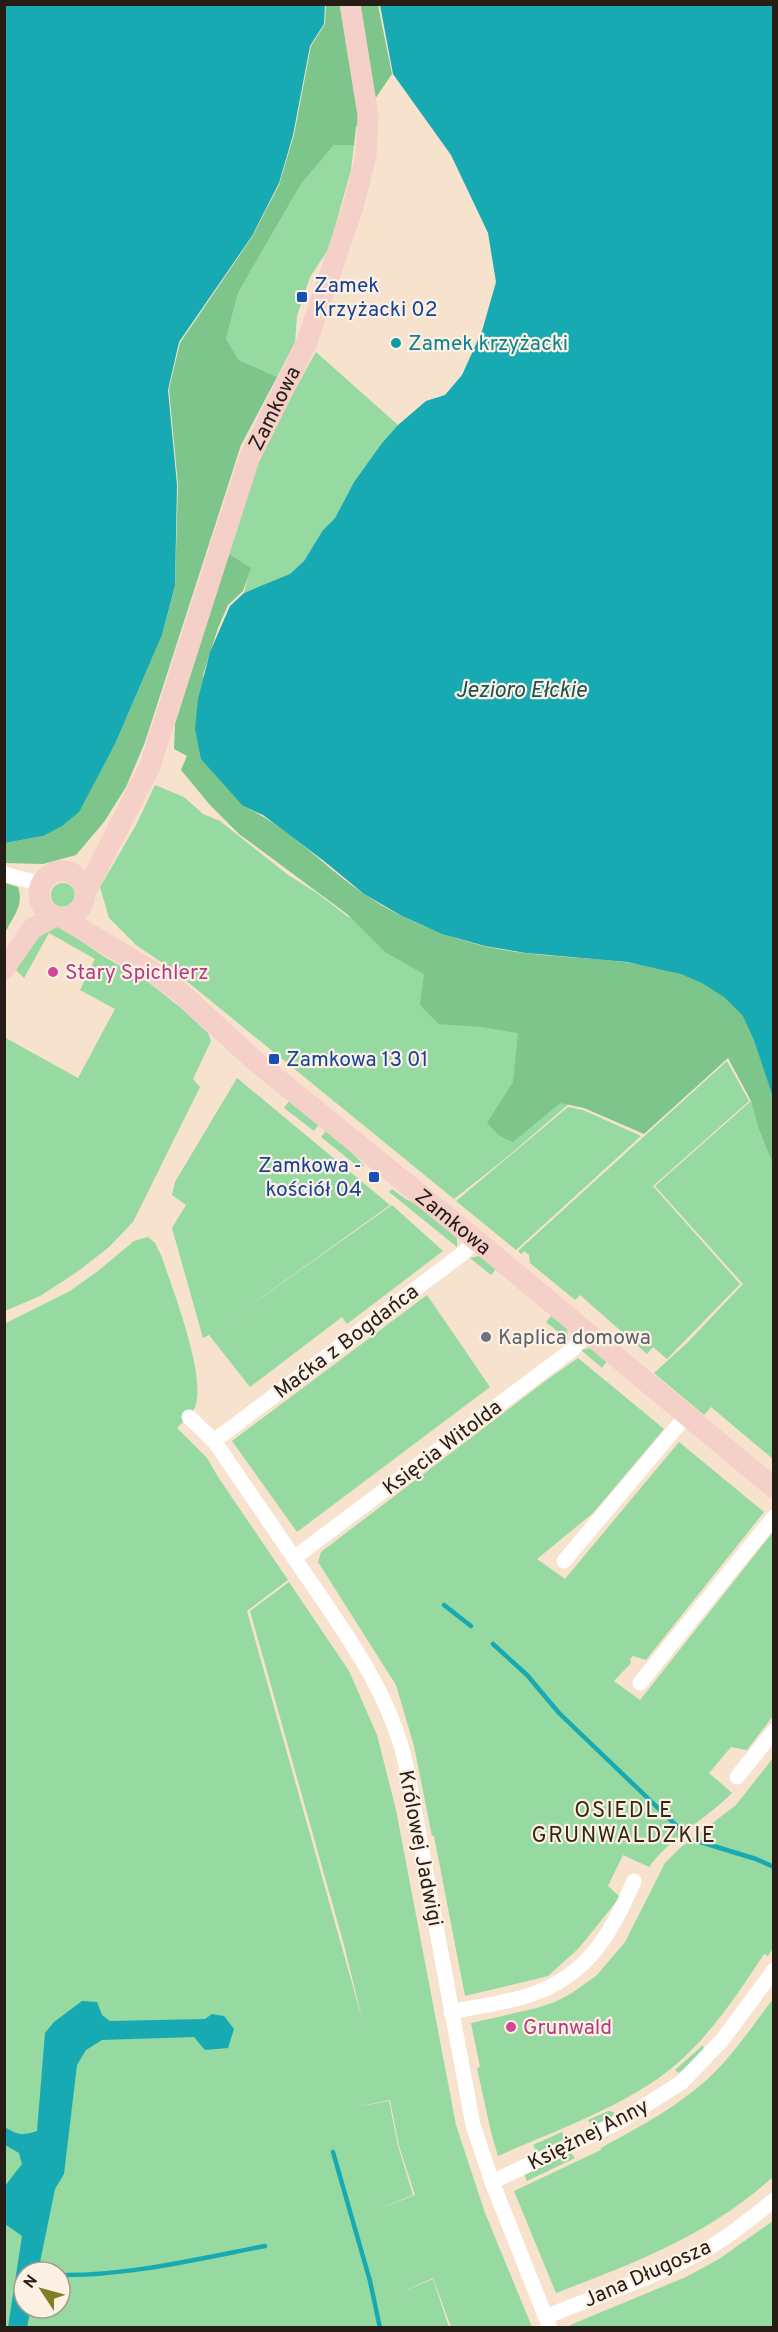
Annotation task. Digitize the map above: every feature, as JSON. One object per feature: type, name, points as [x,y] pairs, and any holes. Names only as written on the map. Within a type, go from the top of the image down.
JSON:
[{"type":"street","name":"Zamkowa","points":[[132,959],[98,927],[84,898],[99,863],[150,766],[249,459],[306,344],[353,207],[366,156],[368,115],[350,4]]},
{"type":"street","name":"Zamkowa","points":[[67,872],[90,856],[132,804]]},
{"type":"street","points":[[4,956],[15,932],[50,875],[67,872],[77,877],[84,898],[74,914],[58,917],[32,929],[4,969]]},
{"type":"street","points":[[4,874],[41,890]]},
{"type":"street","points":[[41,890],[42,904],[47,912],[58,917]]},
{"type":"street","name":"Zamkowa","points":[[58,917],[132,959],[180,992],[254,1060],[476,1240],[774,1488]]},
{"type":"street","name":"Maćka z Bogdańca","points":[[214,1441],[462,1254],[476,1240]]},
{"type":"street","name":"Księcia Witolda","points":[[294,1558],[573,1349],[587,1332]]},
{"type":"street","points":[[564,1562],[686,1416]]},
{"type":"street","name":"Królowej Jadwigi","points":[[189,1418],[214,1441],[364,1661],[377,1685],[401,1744],[473,2125],[492,2182],[548,2322]]},
{"type":"street","points":[[640,1683],[774,1517]]},
{"type":"street","points":[[737,1777],[774,1731]]},
{"type":"street","points":[[452,2012],[532,1995],[574,1973],[608,1936],[634,1881]]},
{"type":"street","name":"Księżnej Anny","points":[[492,2182],[619,2122],[682,2082],[723,2039],[772,1969]]},
{"type":"street","name":"Jana Długosza","points":[[548,2322],[707,2248],[730,2234],[774,2200]]},
{"type":"green space","points":[[326,5],[378,5],[392,74],[356,127],[354,145],[334,145],[301,184],[238,293],[226,339],[239,360],[277,377],[241,445],[145,742],[126,787],[104,822],[76,855],[43,864],[5,863],[5,843],[43,836],[116,742],[162,635],[175,587],[178,485],[169,389],[180,343],[252,237],[279,185],[294,135],[311,46],[325,24]]},
{"type":"green space","points":[[334,145],[354,145],[351,170],[329,248],[310,277],[297,316],[295,342],[277,377],[239,360],[226,339],[238,293],[301,184]]},
{"type":"green space","points":[[316,352],[398,425],[354,482],[335,518],[323,530],[304,561],[290,575],[244,593],[250,568],[229,554],[238,516],[261,450]]},
{"type":"green space","points":[[229,554],[251,568],[243,591],[228,605],[203,675],[243,806],[276,825],[373,900],[401,916],[441,933],[504,950],[612,961],[673,971],[700,981],[724,995],[747,1022],[771,1089],[775,1112],[773,1165],[758,1127],[751,1101],[728,1058],[644,1134],[584,1108],[560,1103],[513,1142],[500,1136],[487,1123],[513,1082],[518,1033],[439,1024],[420,1005],[424,974],[385,952],[347,914],[239,834],[210,805],[181,770],[187,756],[174,749],[175,724]]},
{"type":"green space","points":[[155,785],[184,797],[203,814],[220,821],[288,875],[347,916],[406,949],[672,1015],[506,1158],[454,1199],[173,970],[136,945],[109,918],[100,887],[136,825]]},
{"type":"green space","points":[[5,883],[18,887],[20,901],[5,934]]},
{"type":"green space","points":[[63,883],[72,886],[75,895],[72,904],[63,907],[54,904],[51,895],[54,886]]},
{"type":"green space","points":[[54,926],[62,928],[103,956],[148,982],[208,1033],[211,1041],[193,1079],[200,1087],[133,1222],[109,1247],[77,1272],[40,1296],[5,1311],[4,1037],[78,1078],[115,1009],[80,990],[95,959],[49,933],[24,978],[16,970],[28,943]]},
{"type":"green space","points":[[727,1061],[749,1101],[653,1186],[740,1284],[667,1359],[653,1347],[647,1354],[580,1295],[575,1300],[530,1263],[529,1255],[524,1251],[521,1254],[518,1251]]},
{"type":"green space","points":[[237,1078],[390,1205],[226,1323],[392,1205],[443,1251],[347,1324],[342,1317],[250,1387],[209,1335],[203,1338],[172,1228],[186,1205],[172,1195],[175,1182]]},
{"type":"green space","points":[[290,1100],[320,1123],[314,1131],[284,1108]]},
{"type":"green space","points":[[751,1101],[758,1127],[773,1165],[773,1459],[711,1407],[704,1415],[654,1373],[688,1342],[743,1284],[655,1186]]},
{"type":"green space","points":[[568,1107],[583,1110],[641,1136],[516,1250],[456,1201]]},
{"type":"green space","points":[[328,1129],[364,1165],[361,1169],[321,1137]]},
{"type":"green space","points":[[392,1189],[432,1213],[457,1236],[457,1247],[389,1192]]},
{"type":"green space","points":[[148,1237],[155,1243],[187,1332],[196,1375],[195,1407],[177,1428],[207,1458],[288,1580],[247,1611],[363,2022],[344,1945],[250,1611],[289,1582],[349,1671],[377,1735],[396,1810],[456,2125],[485,2213],[532,2327],[451,2327],[433,2278],[395,2295],[433,2279],[449,2327],[5,2327],[4,1324],[70,1291],[134,1241]],"holes":[[[390,2100],[399,2146],[415,2195],[374,2211],[413,2195],[398,2146],[389,2101],[351,2108]]]},
{"type":"green space","points":[[479,1256],[497,1268],[491,1275],[470,1258]]},
{"type":"green space","points":[[427,1295],[490,1387],[297,1532],[232,1441]]},
{"type":"green space","points":[[553,1314],[567,1327],[568,1340],[546,1322]]},
{"type":"green space","points":[[590,1348],[608,1360],[602,1368],[581,1350]]},
{"type":"green space","points":[[578,1358],[664,1429],[593,1513],[537,1559],[565,1579],[679,1442],[764,1512],[646,1660],[633,1656],[630,1659],[631,1663],[614,1681],[640,1700],[773,1532],[773,1716],[747,1750],[731,1747],[709,1773],[732,1793],[678,1837],[649,1867],[623,1855],[608,1886],[620,1897],[579,1948],[548,1976],[465,1996],[434,1836],[432,1836],[414,1746],[396,1685],[318,1562],[321,1552]]},
{"type":"green space","points":[[773,1758],[774,1946],[768,1956],[764,1954],[733,1999],[699,2042],[655,2081],[589,2117],[498,2156],[477,2068],[480,2067],[471,2023],[555,2002],[597,1975],[625,1942],[665,1863],[680,1848],[736,1805]]},
{"type":"green space","points":[[773,1999],[773,2177],[723,2216],[697,2231],[643,2258],[556,2293],[514,2191],[601,2150],[690,2094],[724,2063]]},
{"type":"green space","points":[[703,2045],[704,2051],[679,2073],[675,2070]]},
{"type":"green space","points":[[608,2111],[614,2112],[613,2116],[591,2125],[588,2120]]},
{"type":"green space","points":[[562,2132],[564,2140],[539,2152],[536,2151],[533,2145]]},
{"type":"green space","points":[[570,2152],[575,2158],[527,2181],[524,2174]]},
{"type":"green space","points":[[773,2221],[773,2327],[571,2327],[570,2325],[686,2277],[719,2259]]},
{"type":"water","points":[[5,4],[325,5],[324,24],[310,46],[293,135],[279,183],[252,236],[179,342],[168,390],[177,485],[175,586],[162,635],[116,742],[79,812],[62,826],[43,836],[5,843]]},
{"type":"water","name":"Jezioro Ełckie","points":[[380,5],[773,5],[773,1097],[754,1040],[743,1016],[724,997],[702,983],[681,974],[627,962],[526,953],[485,946],[442,934],[402,916],[364,894],[263,815],[243,806],[201,759],[195,729],[198,699],[210,652],[230,606],[244,593],[290,574],[304,561],[323,530],[335,518],[354,482],[382,443],[398,425],[426,401],[445,395],[462,375],[482,331],[496,282],[488,233],[451,155],[393,74]]},
{"type":"water","points":[[82,2001],[97,2002],[102,2015],[110,2021],[205,2019],[212,2014],[224,2016],[234,2029],[228,2048],[205,2050],[194,2037],[102,2040],[86,2050],[77,2065],[64,2174],[55,2189],[40,2260],[18,2260],[22,2236],[5,2224],[5,2186],[22,2164],[19,2153],[5,2145],[5,2127],[20,2134],[37,2131],[45,2033],[54,2022]]},
{"type":"water","points":[[12,2301],[12,2320],[28,2320],[27,2327],[8,2327]]},
{"type":"waterway","points":[[444,1605],[471,1626]]},
{"type":"waterway","points":[[493,1644],[527,1675],[559,1713],[681,1830]]},
{"type":"waterway","points":[[697,1841],[756,1859],[774,1867]]},
{"type":"waterway","points":[[333,2152],[370,2281],[380,2328]]},
{"type":"waterway","points":[[72,2275],[137,2270],[265,2246]]},
{"type":"place","name":"Zamek Krzyżacki 02","points":[[302,297]]},
{"type":"place","name":"Zamek krzyżacki","points":[[396,343]]},
{"type":"place","name":"Stary Spichlerz","points":[[53,972]]},
{"type":"place","name":"Zamkowa 13 01","points":[[274,1059]]},
{"type":"place","name":"Zamkowa - kościół 04","points":[[374,1177]]},
{"type":"place","name":"Kaplica domowa","points":[[486,1337]]},
{"type":"place","name":"Grunwald","points":[[511,2027]]},
{"type":"district","name":"OSIEDLE GRUNWALDZKIE","points":[[624,1822]]}]
